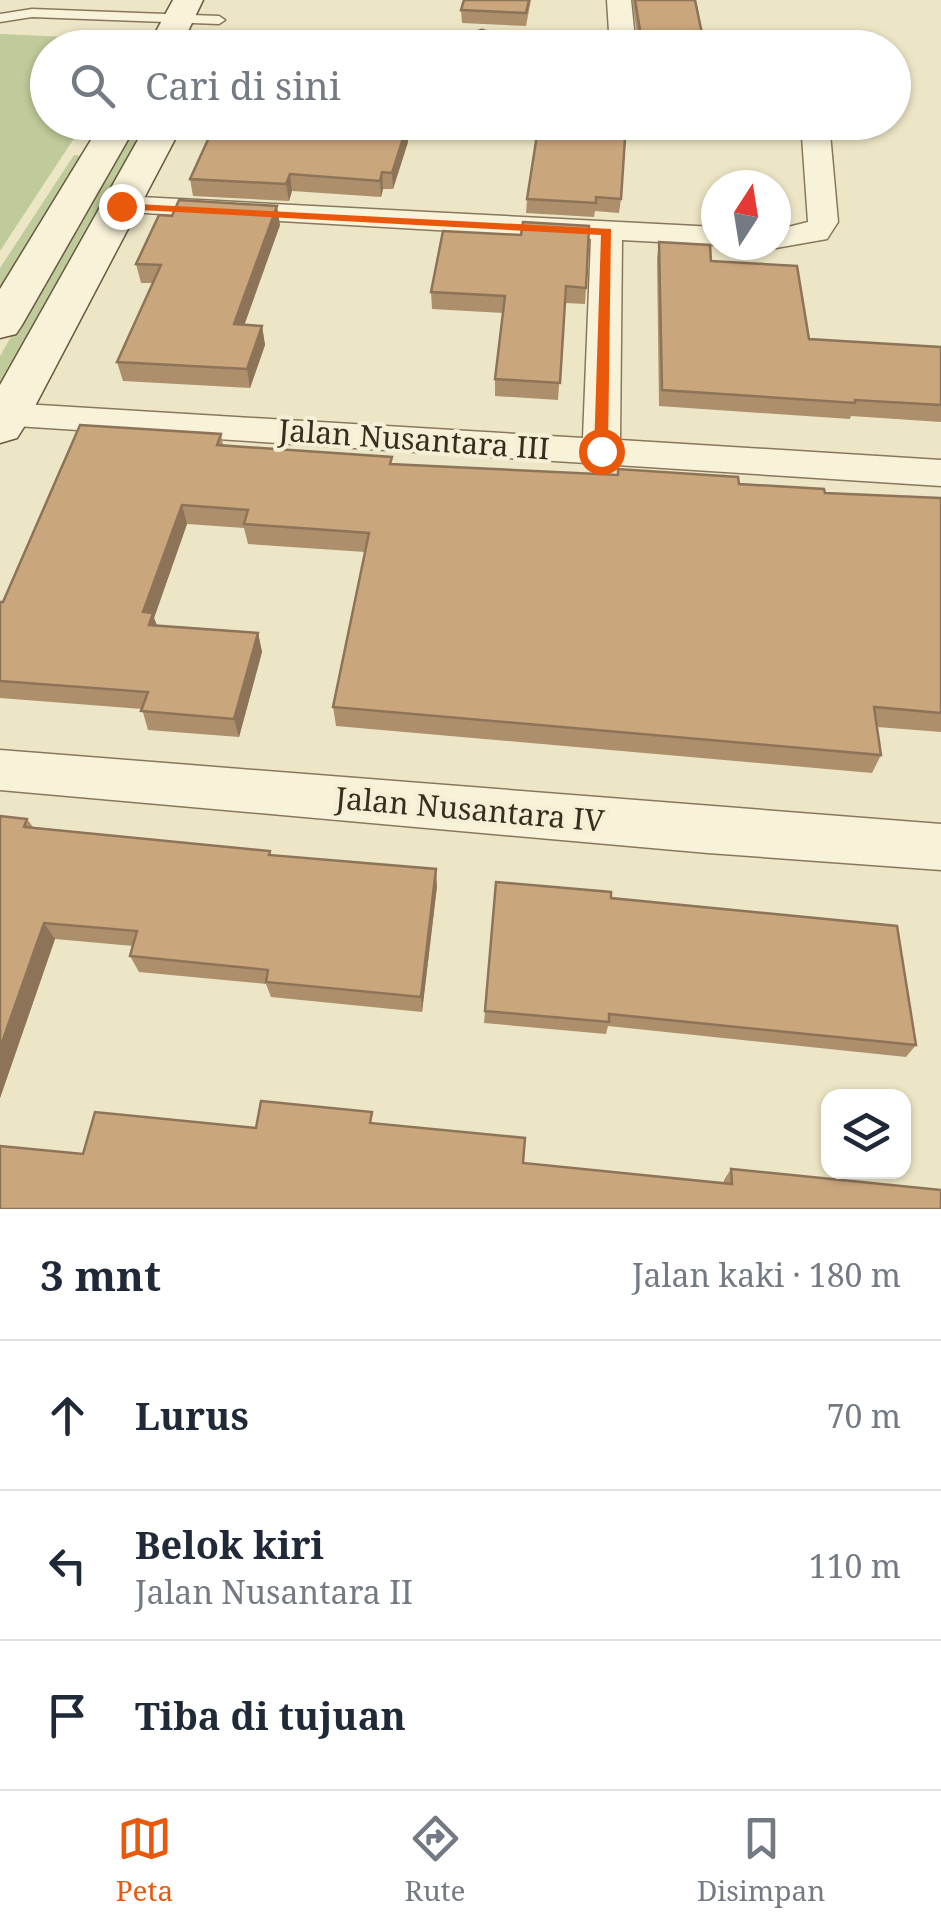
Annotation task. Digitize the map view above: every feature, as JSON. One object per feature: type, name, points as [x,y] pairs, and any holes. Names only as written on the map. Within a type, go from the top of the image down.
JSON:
[{"type":"street","points":[[619,0],[621,30]]},
{"type":"street","points":[[0,325],[109,140]]},
{"type":"street","points":[[3,421],[156,140]]},
{"type":"street","points":[[791,236],[816,232],[823,222],[816,140]]},
{"type":"street","points":[[121,206],[701,235]]},
{"type":"street","points":[[601,451],[607,232]]},
{"type":"street","name":"Jalan Nusantara III","points":[[3,421],[601,451],[941,473]]},
{"type":"street","name":"Jalan Nusantara IV","points":[[0,770],[708,832],[941,848]]},
{"type":"lane","points":[[0,18],[32,13],[184,9],[217,22]]},
{"type":"green space","points":[[0,34],[30,35],[30,140],[73,140],[0,251]]},
{"type":"green space","points":[[124,140],[141,140],[0,393],[0,356]]},
{"type":"green space","points":[[74,155],[82,156],[0,287],[0,268]]},
{"type":"building","points":[[464,0],[529,0],[526,13],[461,10]]},
{"type":"building","points":[[635,0],[695,0],[701,30],[640,30]]},
{"type":"building","points":[[208,140],[403,140],[392,173],[382,172],[380,181],[290,174],[286,184],[190,179]]},
{"type":"building","points":[[536,140],[625,140],[621,199],[596,197],[596,203],[527,199]]},
{"type":"building","points":[[179,200],[277,206],[234,324],[262,326],[247,369],[117,362],[161,265],[136,264],[159,215],[172,216]]},
{"type":"building","points":[[523,222],[589,226],[586,288],[566,286],[560,383],[495,379],[505,296],[431,292],[443,231],[521,235]]},
{"type":"building","points":[[659,242],[701,244],[701,260],[797,266],[809,339],[941,347],[941,405],[662,390]]},
{"type":"building","points":[[80,425],[221,434],[217,445],[392,457],[390,464],[618,475],[618,469],[738,477],[739,484],[824,489],[825,493],[941,498],[941,713],[874,707],[881,755],[333,707],[369,533],[244,524],[248,510],[182,505],[143,612],[153,613],[149,625],[258,633],[234,719],[141,711],[148,692],[0,681],[0,602]]},
{"type":"building","points":[[0,816],[27,819],[24,827],[270,851],[269,855],[436,869],[421,997],[266,982],[268,970],[130,956],[137,931],[44,923],[0,1048]]},
{"type":"building","points":[[496,882],[611,892],[611,898],[897,926],[916,1045],[609,1014],[609,1022],[485,1011]]},
{"type":"building","points":[[261,1101],[372,1112],[370,1123],[525,1138],[523,1163],[732,1184],[731,1169],[941,1190],[941,1209],[0,1209],[0,1146],[83,1154],[95,1112],[256,1128]]},
{"type":"route","points":[[121,206],[607,232],[601,451]]}]
